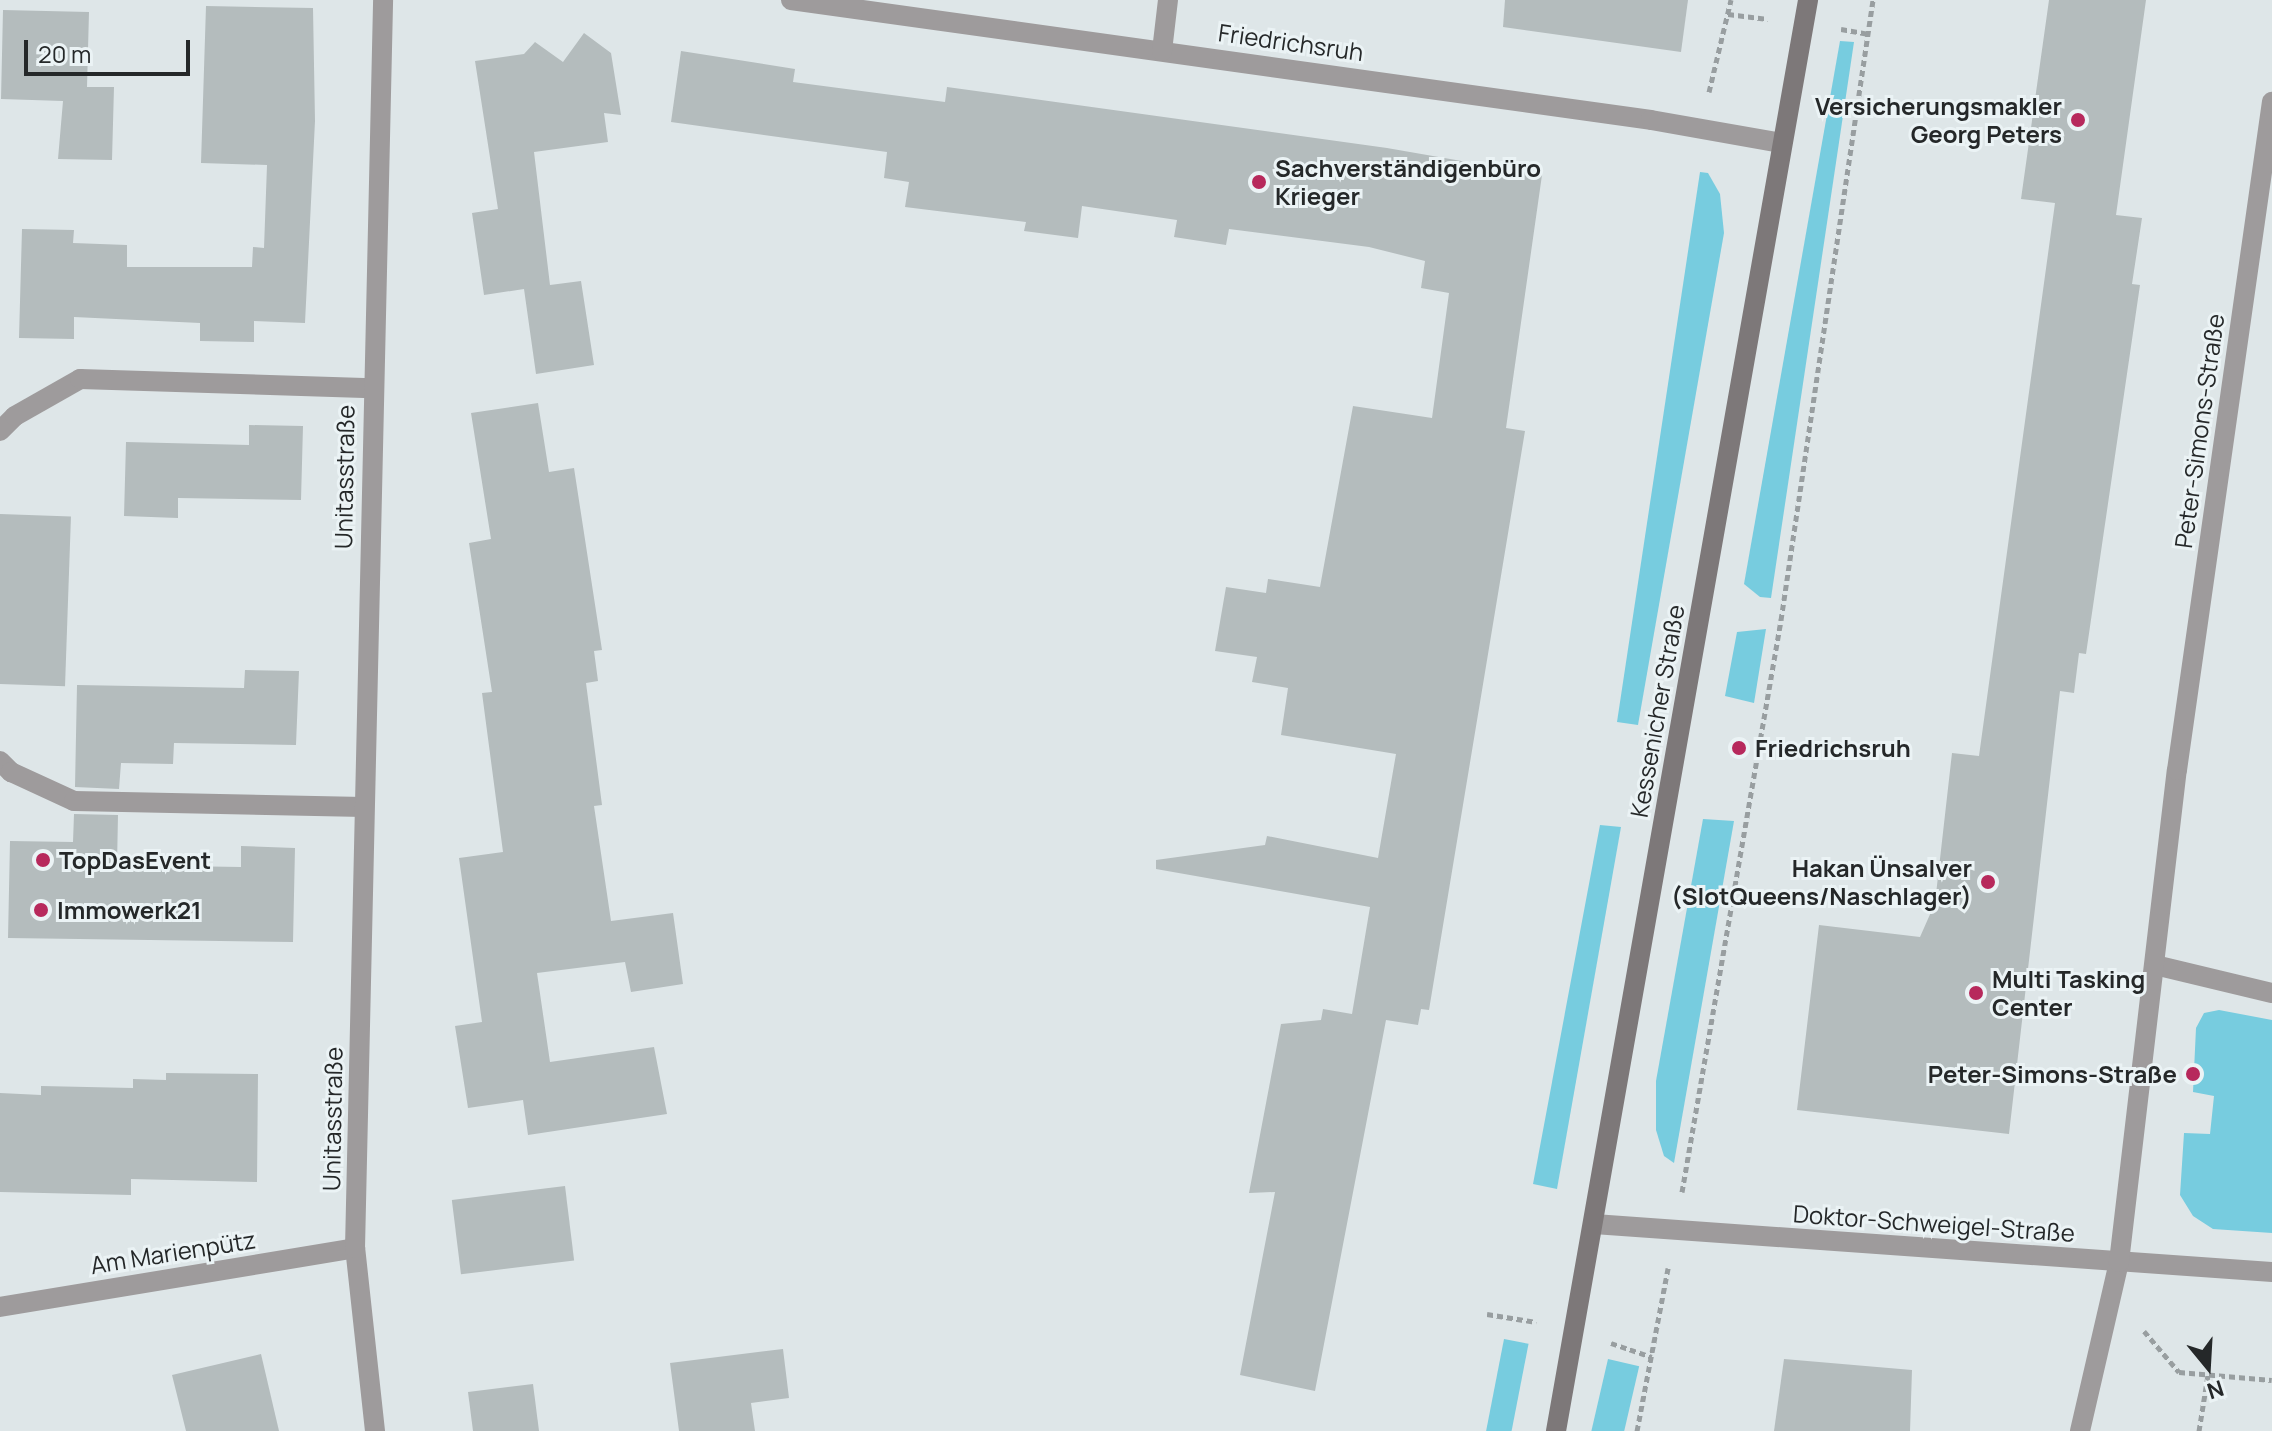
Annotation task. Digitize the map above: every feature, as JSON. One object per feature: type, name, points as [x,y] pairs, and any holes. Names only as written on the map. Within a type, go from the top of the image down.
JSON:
[{"type":"main road","name":"Kessenicher Straße","points":[[1556,1431],[1808,0]]},
{"type":"street","name":"Unitasstraße","points":[[375,1431],[355,1248],[383,0]]},
{"type":"street","name":"Friedrichsruh","points":[[791,0],[1162,51],[1782,143]]},
{"type":"street","points":[[1162,51],[1168,0]]},
{"type":"street","name":"Peter-Simons-Straße","points":[[2080,1431],[2119,1262],[2155,965],[2266,165],[2272,102]]},
{"type":"street","name":"Unitasstraße","points":[[0,431],[15,416],[80,379],[372,388]]},
{"type":"street","points":[[0,761],[11,772],[74,801],[364,807]]},
{"type":"street","points":[[2155,965],[2272,993]]},
{"type":"street","name":"Doktor-Schweigel-Straße","points":[[1594,1224],[2272,1272]]},
{"type":"street","name":"Am Marienpütz","points":[[0,1307],[355,1248]]},
{"type":"path","points":[[1714,85],[1731,0]]},
{"type":"path","points":[[1684,1178],[1781,620],[1873,0]]},
{"type":"path","points":[[1637,1431],[1666,1280]]},
{"type":"path","points":[[2137,1323],[2179,1372],[2272,1380]]},
{"type":"path","points":[[2199,1431],[2208,1375]]},
{"type":"shaded area","points":[[1840,41],[1854,42],[1771,598],[1760,597],[1744,584]]},
{"type":"shaded area","points":[[1700,172],[1708,173],[1720,194],[1724,233],[1638,725],[1617,722]]},
{"type":"shaded area","points":[[1766,629],[1754,703],[1725,696],[1737,632]]},
{"type":"shaded area","points":[[1703,819],[1734,821],[1674,1163],[1664,1156],[1656,1130],[1656,1081]]},
{"type":"shaded area","points":[[1600,825],[1621,827],[1557,1189],[1533,1184]]},
{"type":"shaded area","points":[[2219,1010],[2272,1020],[2272,1233],[2213,1229],[2193,1216],[2180,1195],[2184,1133],[2210,1134],[2214,1096],[2193,1092],[2196,1028],[2204,1013]]},
{"type":"shaded area","points":[[1504,1339],[1529,1344],[1512,1431],[1486,1431]]},
{"type":"shaded area","points":[[1608,1359],[1639,1366],[1624,1431],[1591,1431]]},
{"type":"building","points":[[1505,0],[1688,0],[1681,52],[1503,27]]},
{"type":"building","points":[[2049,0],[2146,0],[2116,215],[2142,218],[2132,284],[2140,285],[2086,654],[2079,653],[2074,693],[2060,691],[2009,1134],[1797,1110],[1819,925],[1920,937],[1935,903],[1952,753],[1979,756],[2055,203],[2021,199]]},
{"type":"building","points":[[206,6],[313,8],[315,121],[305,323],[254,321],[254,342],[200,341],[200,323],[74,317],[74,339],[19,338],[22,229],[74,230],[73,243],[127,245],[127,267],[252,267],[253,247],[264,248],[267,165],[201,163]]},
{"type":"building","points":[[3,10],[89,12],[87,87],[114,87],[112,160],[58,159],[63,101],[1,99]]},
{"type":"building","points":[[584,33],[611,53],[621,115],[604,113],[608,142],[534,152],[550,285],[581,281],[594,365],[536,374],[524,289],[484,295],[472,213],[498,209],[475,61],[524,54],[535,42],[563,62]]},
{"type":"building","points":[[681,51],[795,69],[793,82],[945,102],[947,87],[1387,148],[1542,175],[1506,428],[1525,431],[1429,1010],[1421,1009],[1418,1025],[1386,1020],[1315,1391],[1240,1375],[1275,1192],[1249,1193],[1281,1024],[1321,1020],[1323,1009],[1352,1014],[1370,907],[1156,869],[1156,860],[1265,845],[1267,836],[1378,858],[1396,754],[1281,735],[1288,688],[1252,682],[1257,657],[1215,651],[1226,587],[1266,593],[1268,579],[1320,587],[1353,406],[1432,418],[1449,293],[1421,288],[1425,261],[1369,247],[1229,229],[1226,245],[1174,237],[1177,220],[1082,206],[1078,238],[1024,231],[1026,222],[905,207],[909,182],[884,178],[887,152],[671,122]]},
{"type":"building","points":[[538,403],[549,472],[574,468],[602,650],[594,651],[598,681],[586,683],[602,805],[594,806],[611,921],[673,913],[683,984],[631,992],[625,962],[537,973],[550,1062],[654,1047],[667,1114],[528,1135],[523,1100],[468,1108],[455,1026],[482,1022],[459,858],[503,852],[482,693],[492,692],[469,543],[491,539],[471,413]]},
{"type":"building","points":[[249,425],[303,426],[301,500],[178,498],[178,518],[124,516],[126,442],[249,445]]},
{"type":"building","points":[[0,514],[71,516],[65,686],[0,684]]},
{"type":"building","points":[[245,670],[299,671],[296,745],[174,743],[173,764],[121,763],[119,789],[75,787],[77,685],[244,688]]},
{"type":"building","points":[[74,814],[118,815],[117,865],[241,867],[241,846],[295,848],[293,942],[8,938],[10,841],[73,842]]},
{"type":"building","points":[[166,1073],[258,1074],[257,1182],[131,1179],[131,1195],[0,1192],[0,1093],[41,1095],[41,1086],[133,1088],[133,1079],[166,1080]]},
{"type":"building","points":[[565,1186],[574,1260],[461,1274],[452,1200]]},
{"type":"building","points":[[783,1349],[789,1398],[751,1403],[755,1431],[679,1431],[670,1363]]},
{"type":"building","points":[[261,1354],[279,1431],[186,1431],[172,1375]]},
{"type":"building","points":[[1784,1359],[1912,1370],[1910,1431],[1774,1431]]},
{"type":"building","points":[[533,1384],[539,1431],[473,1431],[468,1392]]},
{"type":"place","name":"Versicherungsmakler Georg Peters","points":[[2078,120]]},
{"type":"place","name":"Sachverständigenbüro Krieger","points":[[1259,182]]},
{"type":"place","name":"Friedrichsruh","points":[[1739,748]]},
{"type":"place","name":"TopDasEvent","points":[[43,860]]},
{"type":"place","name":"Hakan Ünsalver (SlotQueens/Naschlager)","points":[[1988,882]]},
{"type":"place","name":"Immowerk21","points":[[41,910]]},
{"type":"place","name":"Multi Tasking Center","points":[[1976,993]]},
{"type":"place","name":"Peter-Simons-Straße","points":[[2193,1074]]}]
